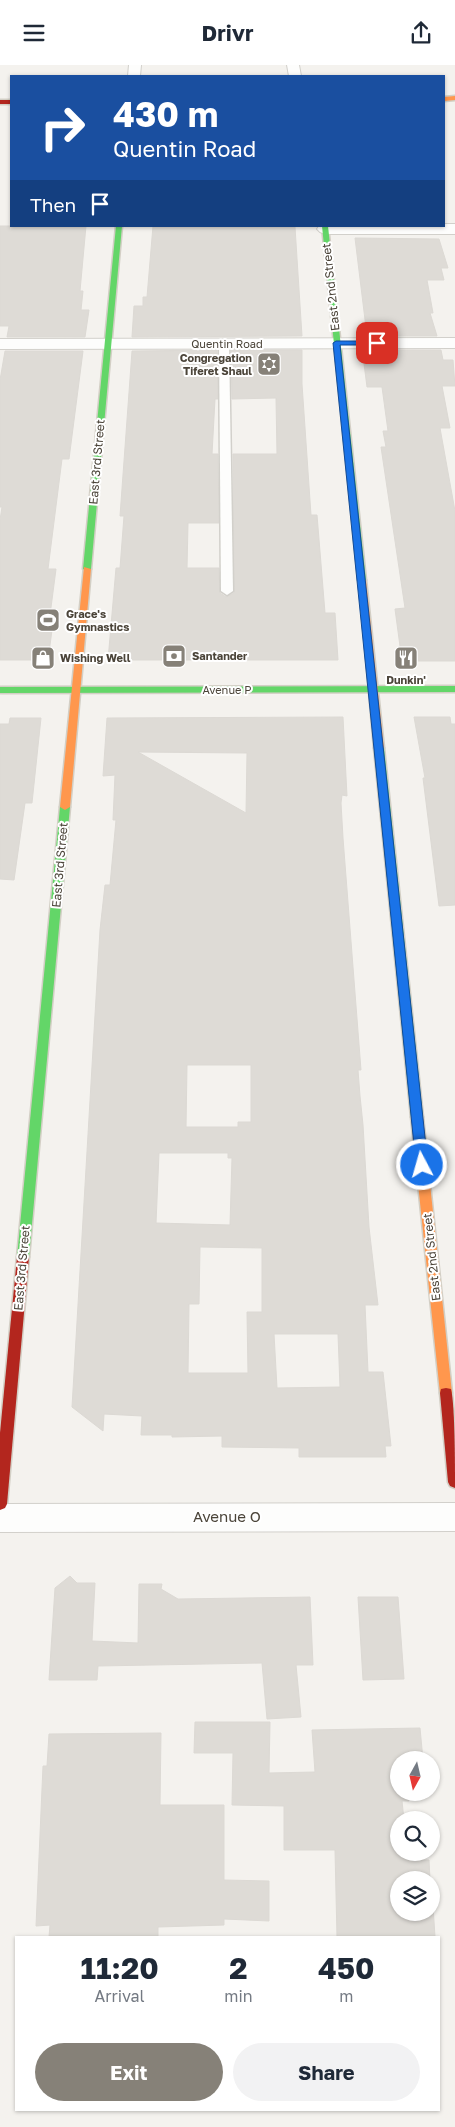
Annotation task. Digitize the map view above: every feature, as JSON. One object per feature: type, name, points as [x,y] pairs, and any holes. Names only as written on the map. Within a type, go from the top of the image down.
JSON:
[{"type":"street","name":"East 3rd Street","points":[[0,1504],[119,227]]},
{"type":"street","points":[[325,227],[455,229]]},
{"type":"street","name":"East 2nd Street","points":[[325,227],[455,1482]]},
{"type":"street","name":"Quentin Road","points":[[0,344],[455,343]]},
{"type":"street","name":"Avenue P","points":[[0,690],[455,689]]},
{"type":"street","name":"Avenue O","points":[[0,1518],[455,1517]]},
{"type":"lane","points":[[224,343],[227,591]]},
{"type":"building","points":[[0,226],[86,227],[80,291],[83,291],[81,310],[89,310],[85,337],[7,337],[9,326],[0,326]]},
{"type":"building","points":[[153,227],[295,227],[302,336],[132,337],[134,306],[143,306],[143,297],[147,297]]},
{"type":"building","points":[[355,238],[439,239],[448,268],[441,268],[444,280],[427,280],[433,313],[430,313],[437,336],[367,336]]},
{"type":"building","points":[[217,350],[218,399],[215,399],[212,454],[218,454],[219,523],[188,523],[187,568],[219,568],[220,593],[226,597],[234,593],[233,454],[277,454],[276,398],[232,399],[231,350],[302,350],[302,384],[311,515],[317,515],[325,613],[335,613],[338,660],[108,660],[116,568],[120,568],[124,516],[120,516],[132,351]]},
{"type":"building","points":[[368,350],[441,350],[443,360],[453,360],[455,386],[442,386],[450,428],[440,428],[455,511],[455,661],[402,661],[395,609],[405,608],[381,447],[386,447],[383,431],[388,431],[382,387],[367,387],[363,356],[369,356]]},
{"type":"building","points":[[5,351],[83,351],[69,459],[62,459],[48,569],[56,569],[50,615],[54,615],[48,660],[0,660],[0,520],[2,507],[0,507],[0,380]]},
{"type":"building","points":[[343,717],[347,796],[342,795],[341,803],[343,838],[361,1070],[358,1070],[369,1227],[378,1305],[365,1305],[368,1372],[383,1372],[391,1446],[385,1446],[386,1457],[299,1457],[299,1448],[222,1447],[222,1436],[172,1437],[172,1435],[141,1435],[142,1416],[104,1414],[103,1431],[72,1407],[100,930],[105,885],[110,885],[116,820],[113,820],[115,775],[103,776],[107,718]],"holes":[[[138,752],[247,753],[246,813]],[[187,1065],[251,1065],[251,1122],[238,1122],[238,1127],[186,1127]],[[159,1153],[228,1153],[228,1158],[232,1158],[230,1225],[156,1223]],[[200,1247],[262,1248],[262,1312],[247,1312],[248,1373],[188,1373],[189,1304],[199,1304]],[[274,1334],[338,1334],[340,1387],[277,1388]]]},
{"type":"building","points":[[414,717],[450,717],[451,724],[455,724],[455,905],[439,906],[423,778],[425,778]]},
{"type":"building","points":[[10,718],[41,718],[32,803],[25,803],[14,880],[0,879],[0,724],[9,724]]},
{"type":"building","points":[[70,1576],[77,1583],[95,1583],[92,1641],[138,1643],[139,1584],[162,1584],[161,1589],[178,1599],[310,1597],[313,1665],[296,1665],[301,1717],[267,1719],[262,1663],[98,1666],[97,1680],[49,1680],[55,1588]]},
{"type":"building","points":[[358,1597],[398,1597],[404,1679],[363,1680]]},
{"type":"building","points":[[195,1722],[270,1722],[269,1773],[315,1772],[312,1730],[420,1728],[422,1751],[390,1751],[390,1801],[402,1801],[403,1811],[390,1811],[390,1861],[429,1861],[430,1871],[390,1871],[390,1921],[434,1921],[435,1936],[337,1936],[335,1850],[284,1850],[284,1806],[232,1805],[233,1753],[194,1753]]},
{"type":"building","points":[[161,1733],[160,1805],[224,1805],[224,1880],[269,1881],[269,1921],[224,1919],[224,1925],[158,1927],[158,1936],[49,1936],[50,1925],[36,1926],[43,1766],[47,1766],[49,1734]]},
{"type":"traffic: fast","points":[[87,569],[119,227]]},
{"type":"traffic: fast","points":[[325,227],[362,580]]},
{"type":"traffic: fast","points":[[0,690],[455,689]]},
{"type":"traffic: fast","points":[[379,748],[417,1117]]},
{"type":"traffic: fast","points":[[23,1257],[65,807]]},
{"type":"traffic: slow","points":[[445,99],[455,98]]},
{"type":"traffic: slow","points":[[65,807],[87,569]]},
{"type":"traffic: slow","points":[[362,580],[379,748]]},
{"type":"traffic: slow","points":[[417,1117],[446,1393]]},
{"type":"traffic: jam","points":[[0,102],[10,102]]},
{"type":"traffic: jam","points":[[0,1504],[23,1257]]},
{"type":"traffic: jam","points":[[446,1393],[455,1482]]},
{"type":"place","name":"Congregation Tiferet Shaul","points":[[269,364]]},
{"type":"place","name":"Grace's Gymnastics","points":[[48,620]]},
{"type":"place","name":"Santander","points":[[174,656]]},
{"type":"place","name":"Wishing Well","points":[[43,658]]},
{"type":"place","name":"Dunkin'","points":[[406,658]]},
{"type":"route","points":[[377,343],[336,343],[422,1165]]}]
